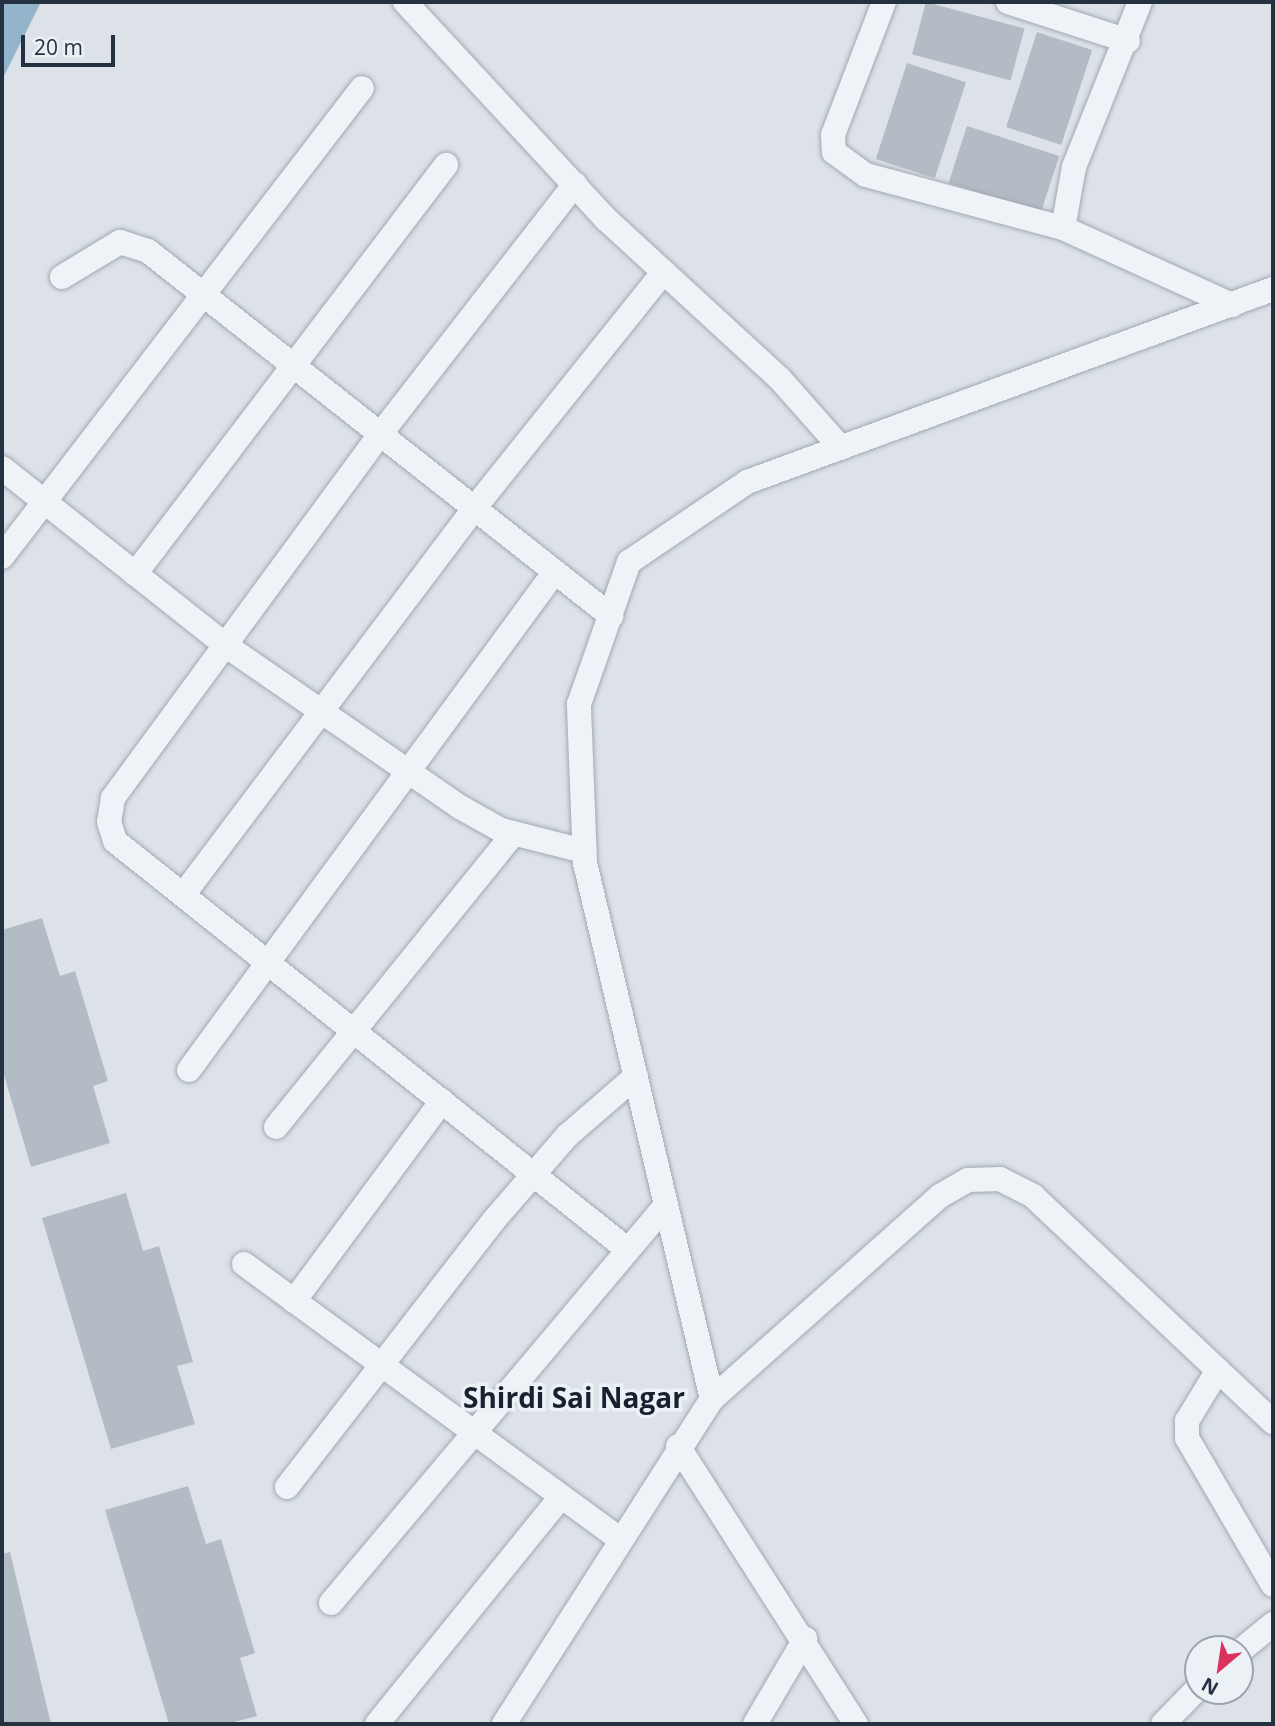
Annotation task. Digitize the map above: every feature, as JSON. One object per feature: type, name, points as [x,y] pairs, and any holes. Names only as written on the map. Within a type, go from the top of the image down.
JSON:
[{"type":"street","points":[[405,2],[575,184],[664,272],[780,379],[841,448]]},
{"type":"street","points":[[884,2],[833,135],[834,152],[866,175],[1063,228],[1232,304]]},
{"type":"street","points":[[1009,2],[1128,41]]},
{"type":"street","points":[[1063,228],[1074,167],[1128,41],[1140,2]]},
{"type":"street","points":[[2,557],[362,88]]},
{"type":"street","points":[[135,574],[290,366],[446,165]]},
{"type":"street","points":[[575,184],[378,437],[113,798],[108,822],[115,841],[268,960],[628,1250]]},
{"type":"street","points":[[62,277],[120,242],[148,251],[378,437],[611,616]]},
{"type":"street","points":[[183,895],[473,510],[664,272]]},
{"type":"street","points":[[712,1399],[584,851],[579,704],[629,562],[747,482],[1273,289]]},
{"type":"street","points":[[2,468],[225,645],[410,772],[514,834],[584,851]]},
{"type":"street","points":[[189,1070],[554,573]]},
{"type":"street","points":[[276,1127],[514,834]]},
{"type":"street","points":[[287,1487],[380,1364],[533,1175],[636,1076]]},
{"type":"street","points":[[293,1301],[442,1101]]},
{"type":"street","points":[[504,1724],[678,1446],[712,1399],[871,1255],[968,1180],[1000,1179],[1033,1196],[1273,1422]]},
{"type":"street","points":[[331,1603],[472,1431],[666,1205]]},
{"type":"street","points":[[244,1264],[620,1539]]},
{"type":"street","points":[[1218,1370],[1187,1421],[1187,1437],[1273,1585]]},
{"type":"street","points":[[678,1446],[805,1639],[856,1724]]},
{"type":"street","points":[[377,1724],[561,1497]]},
{"type":"street","points":[[1254,1640],[1273,1625]]},
{"type":"street","points":[[755,1724],[805,1639]]},
{"type":"street","points":[[1163,1724],[1184,1702]]},
{"type":"water","points":[[2,2],[41,2],[2,80]]},
{"type":"building","points":[[926,2],[1025,28],[1011,81],[912,54]]},
{"type":"building","points":[[1037,32],[1092,50],[1061,145],[1006,127]]},
{"type":"building","points":[[907,63],[966,82],[935,178],[876,159]]},
{"type":"building","points":[[967,126],[1059,156],[1041,213],[948,183]]},
{"type":"building","points":[[42,918],[60,976],[75,971],[108,1081],[93,1086],[110,1143],[31,1167],[2,1068],[2,930]]},
{"type":"building","points":[[126,1193],[143,1251],[159,1246],[193,1362],[177,1366],[195,1424],[111,1449],[42,1218]]},
{"type":"building","points":[[188,1486],[206,1544],[221,1539],[255,1653],[240,1658],[257,1716],[227,1724],[169,1724],[105,1510]]},
{"type":"building","points":[[10,1552],[51,1724],[2,1724],[2,1554]]},
{"type":"district","name":"Shirdi Sai Nagar","points":[[574,1397]]}]
